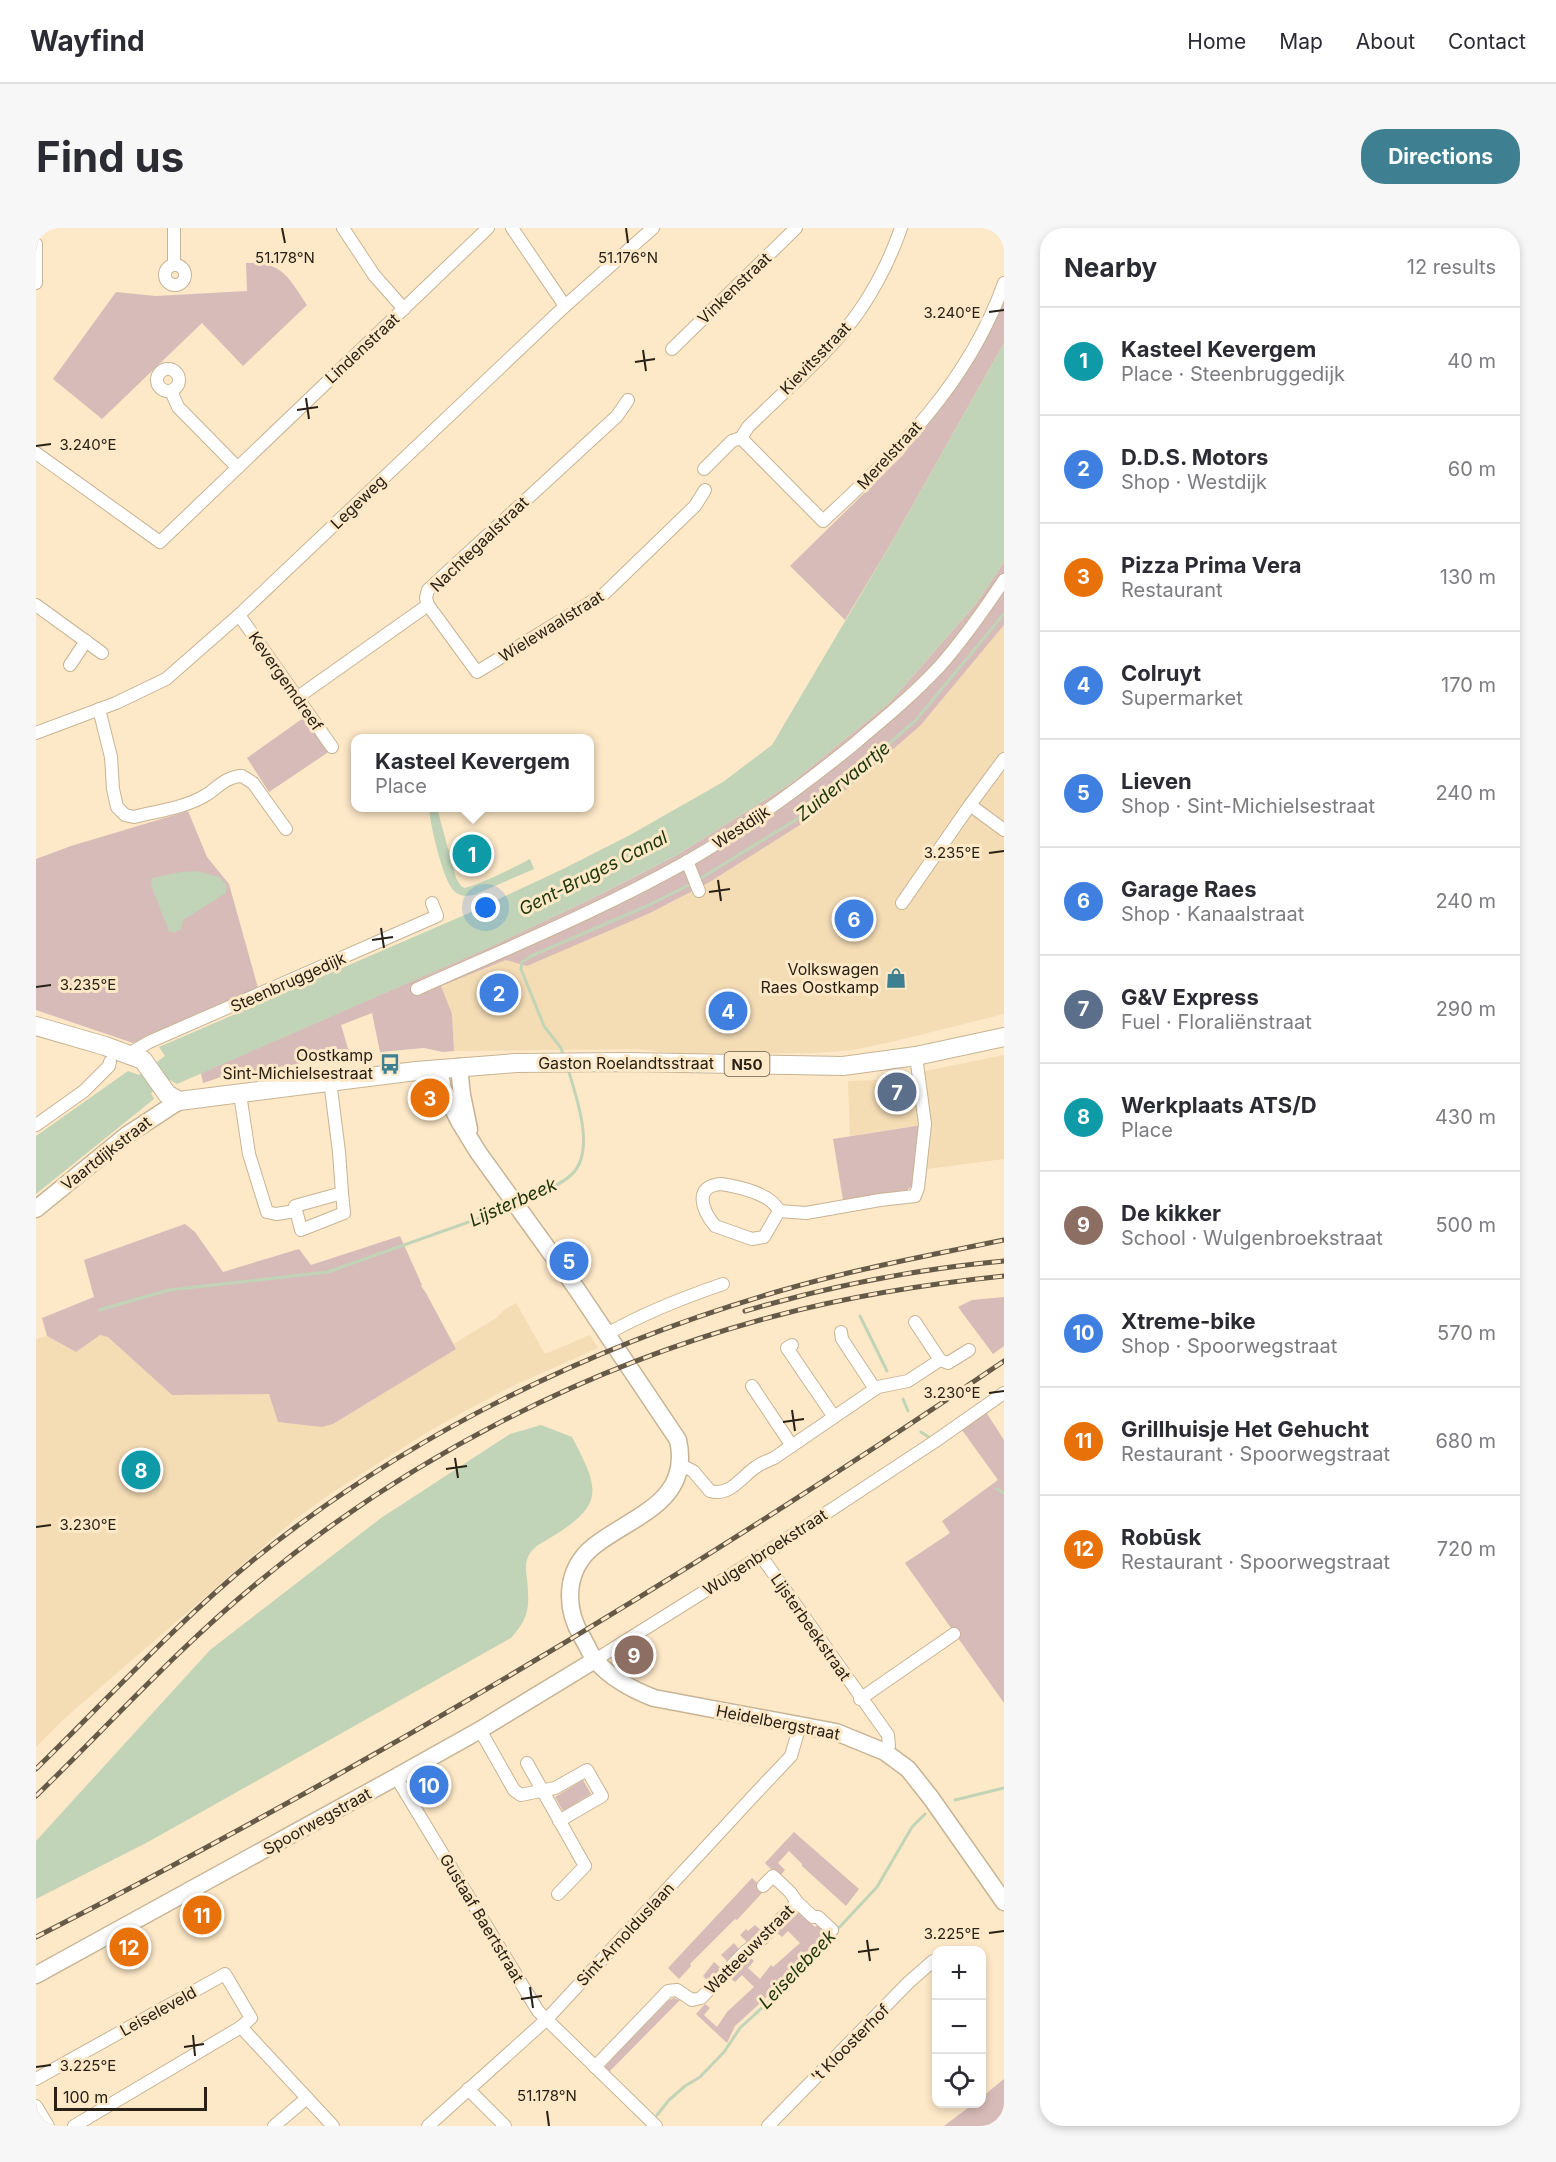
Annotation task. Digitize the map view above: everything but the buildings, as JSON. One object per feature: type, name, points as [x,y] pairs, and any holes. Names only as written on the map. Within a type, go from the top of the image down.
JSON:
[{"type":"main road","points":[[36,1026],[143,1060],[167,1094],[179,1101]]},
{"type":"main road","name":"Gaston Roelandtsstraat","points":[[324,1082],[459,1067],[554,1062],[843,1066],[916,1056],[1004,1037]]},
{"type":"main road","points":[[459,1067],[463,1101],[477,1152]]},
{"type":"main road","points":[[439,1069],[443,1089],[477,1152],[672,1427],[682,1455],[681,1465],[671,1486],[657,1505],[593,1547],[579,1563],[574,1574],[570,1586],[571,1612],[595,1660]]},
{"type":"main road","name":"N50","points":[[179,1101],[324,1082]]},
{"type":"main road","name":"Vaartdijkstraat","points":[[36,1209],[127,1135],[165,1108],[179,1101]]},
{"type":"main road","name":"Heidelbergstraat","points":[[595,1660],[623,1683],[654,1698],[836,1732],[885,1752],[908,1769],[932,1798],[1004,1902]]},
{"type":"main road","name":"Spoorwegstraat","points":[[36,1975],[396,1778],[595,1660]]},
{"type":"street","points":[[174,228],[174,265]]},
{"type":"street","points":[[343,228],[374,274],[404,309]]},
{"type":"street","name":"Lindenstraat","points":[[36,453],[160,542],[488,228]]},
{"type":"street","points":[[512,228],[565,306]]},
{"type":"street","name":"Legeweg","points":[[36,733],[99,709],[166,679],[240,615],[565,306],[653,228]]},
{"type":"street","name":"Vinkenstraat","points":[[672,349],[796,228]]},
{"type":"street","name":"Kievitsstraat","points":[[704,469],[732,441],[741,438],[748,427],[837,338],[859,312],[885,266],[901,228]]},
{"type":"street","points":[[36,244],[36,283]]},
{"type":"street","name":"Merelstraat","points":[[741,438],[823,521],[895,453],[961,371],[993,315],[1004,283]]},
{"type":"street","points":[[171,391],[178,407],[237,467]]},
{"type":"street","name":"Nachtegaalstraat","points":[[297,697],[428,605],[426,598],[428,590],[617,416],[628,400]]},
{"type":"street","name":"Wielewaalstraat","points":[[428,605],[477,672],[604,594],[695,506],[705,490]]},
{"type":"street","name":"Westdijk","points":[[417,989],[608,902],[687,861],[795,791],[896,710],[939,666],[983,612],[1004,580]]},
{"type":"street","points":[[36,605],[102,652]]},
{"type":"street","name":"Kevergemdreef","points":[[240,615],[332,747]]},
{"type":"street","points":[[70,665],[86,641]]},
{"type":"street","points":[[99,709],[111,757],[113,789],[117,807],[125,815],[134,817],[191,802],[205,796],[231,777],[242,776],[253,783],[286,829]]},
{"type":"street","points":[[902,903],[1004,759]]},
{"type":"street","points":[[970,805],[1004,830]]},
{"type":"street","points":[[687,861],[698,890]]},
{"type":"street","name":"Steenbruggedijk","points":[[127,1055],[150,1042],[437,916],[432,903]]},
{"type":"street","points":[[779,1210],[806,1213],[915,1196],[925,1136],[923,1100],[916,1056]]},
{"type":"street","points":[[36,1125],[84,1091],[109,1066],[110,1062]]},
{"type":"street","points":[[324,1082],[339,1152],[344,1213],[301,1230],[295,1206],[342,1193]]},
{"type":"street","points":[[240,1094],[249,1154],[267,1212],[276,1214],[296,1211]]},
{"type":"street","points":[[728,1185],[767,1198],[776,1204],[779,1210],[764,1237],[752,1239],[715,1226],[702,1199],[706,1189],[711,1186],[728,1185]]},
{"type":"street","points":[[607,1334],[666,1304],[723,1284]]},
{"type":"street","points":[[915,1322],[940,1360],[948,1363],[969,1350]]},
{"type":"street","points":[[842,1332],[842,1339],[875,1389]]},
{"type":"street","points":[[792,1345],[788,1348],[834,1417]]},
{"type":"street","points":[[681,1465],[693,1471],[706,1488],[719,1492],[734,1486],[756,1466],[774,1458],[875,1389],[908,1381],[940,1360]]},
{"type":"street","points":[[752,1386],[792,1446]]},
{"type":"street","name":"Wulgenbroekstraat","points":[[595,1660],[761,1556],[1004,1394]]},
{"type":"street","name":"Lijsterbeekstraat","points":[[761,1556],[888,1736],[889,1746],[885,1752]]},
{"type":"street","name":"Lijsterbeekstraat","points":[[860,1699],[954,1634]]},
{"type":"street","name":"Sint-Arnolduslaan","points":[[428,2126],[547,2019],[790,1756],[800,1725]]},
{"type":"street","points":[[480,1730],[517,1793],[525,1795],[555,1788],[587,1770],[602,1796],[559,1821]]},
{"type":"street","points":[[527,1763],[585,1866],[558,1894]]},
{"type":"street","name":"Gustaaf Baertstraat","points":[[396,1778],[538,2011],[656,2126]]},
{"type":"street","name":"Watteeuwstraat","points":[[763,1886],[773,1876],[813,1917],[818,1917],[832,1930]]},
{"type":"street","name":"Watteeuwstraat","points":[[595,2067],[668,1991],[676,1990],[692,2000],[699,2000],[797,1902]]},
{"type":"street","name":"'t Kloosterhof","points":[[768,2126],[909,1982],[932,1962]]},
{"type":"street","name":"Leiseleveld","points":[[36,2079],[225,1974],[251,2018],[241,2026]]},
{"type":"street","points":[[74,2126],[241,2026],[333,2126]]},
{"type":"street","points":[[468,2089],[505,2126]]},
{"type":"street","points":[[274,2126],[307,2098]]},
{"type":"street","points":[[36,2106],[48,2126]]},
{"type":"shaded area","points":[[246,263],[258,263],[277,268],[289,279],[307,305],[243,366],[202,323],[102,419],[53,379],[116,292],[156,296],[247,291]]},
{"type":"shaded area","points":[[1004,297],[1004,343],[893,540],[845,620],[790,566],[903,455],[971,363]]},
{"type":"shaded area","points":[[1004,562],[1004,625],[920,726],[819,813],[708,883],[650,913],[527,966],[506,960],[441,986],[452,1014],[454,1051],[443,1052],[424,1048],[380,1052],[372,1013],[341,1025],[350,1055],[221,1077],[203,1083],[201,1073],[485,949],[593,898],[677,855],[790,784],[889,703],[975,605]]},
{"type":"shaded area","points":[[1004,625],[1004,1014],[853,1050],[813,1053],[680,1054],[637,1049],[454,1051],[452,1014],[440,986],[506,960],[650,913],[708,883],[819,813],[920,726]]},
{"type":"shaded area","points":[[306,716],[330,751],[269,792],[247,758]]},
{"type":"shaded area","points":[[188,811],[207,857],[229,884],[258,988],[133,1043],[36,1010],[36,859],[71,846]]},
{"type":"shaded area","points":[[1004,1055],[1004,1159],[927,1169],[927,1124],[850,1136],[848,1081],[881,1080]]},
{"type":"shaded area","points":[[922,1125],[913,1185],[907,1190],[843,1200],[833,1139]]},
{"type":"shaded area","points":[[185,1224],[195,1232],[223,1272],[299,1249],[311,1265],[400,1236],[421,1286],[456,1349],[333,1424],[322,1427],[278,1422],[269,1394],[172,1395],[108,1337],[100,1335],[76,1352],[47,1336],[42,1318],[94,1297],[84,1260]]},
{"type":"shaded area","points":[[1004,1297],[1004,1346],[993,1354],[958,1307],[972,1300]]},
{"type":"shaded area","points":[[516,1303],[545,1354],[590,1335],[598,1348],[515,1385],[465,1411],[330,1494],[294,1520],[65,1718],[36,1747],[36,1339],[47,1336],[76,1352],[100,1335],[109,1337],[172,1395],[269,1394],[322,1427],[333,1424],[455,1349],[453,1344],[495,1319]]},
{"type":"shaded area","points":[[986,1412],[1004,1440],[1004,1703],[905,1563],[950,1533],[942,1521],[998,1480],[962,1430]]},
{"type":"shaded area","points":[[583,1780],[591,1794],[563,1811],[555,1797]]},
{"type":"shaded area","points":[[794,1832],[859,1889],[846,1906],[789,1851],[778,1863],[785,1870],[779,1877],[765,1863]]},
{"type":"shaded area","points":[[752,1878],[765,1890],[690,1964],[691,1966],[679,1979],[668,1968]]},
{"type":"shaded area","points":[[799,1912],[815,1927],[819,1924],[830,1935],[735,2026],[727,2043],[696,2014],[705,2004],[710,2008],[704,2015],[717,2027],[727,2012],[754,1987],[742,1975],[735,1982],[730,1978],[750,1957],[754,1961],[748,1968],[760,1979],[771,1965],[773,1967],[800,1943],[788,1931],[782,1937],[777,1933]]},
{"type":"shaded area","points":[[755,1925],[761,1930],[747,1942],[740,1935]]},
{"type":"shaded area","points":[[734,1943],[739,1949],[727,1961],[721,1955]]},
{"type":"shaded area","points":[[714,1962],[721,1968],[708,1981],[703,1976]]},
{"type":"shaded area","points":[[674,1998],[680,2000],[608,2073],[603,2068],[669,2000]]},
{"type":"shaded area","points":[[1004,2079],[1004,2126],[944,2126],[968,2108],[986,2108],[986,2094]]},
{"type":"water","name":"Gent-Bruges Canal","points":[[1004,343],[1004,562],[975,605],[889,703],[790,784],[677,855],[486,949],[177,1084],[170,1080],[151,1093],[154,1099],[36,1194],[36,1136],[128,1071],[139,1075],[165,1056],[159,1047],[467,914],[563,869],[630,835],[723,782],[772,745],[893,540]]},
{"type":"water","points":[[430,812],[438,812],[456,878],[465,888],[530,859],[534,869],[474,895],[457,894],[446,877]]},
{"type":"water","points":[[197,871],[219,877],[226,884],[226,893],[183,920],[181,929],[174,933],[169,931],[151,885],[152,878]]},
{"type":"water","points":[[541,1425],[572,1437],[588,1470],[592,1495],[589,1506],[581,1516],[531,1552],[526,1562],[527,1610],[518,1630],[511,1638],[148,1842],[36,1899],[36,1841],[210,1650],[381,1518],[510,1434]]},
{"type":"waterway","name":"Zuidervaartje","points":[[698,880],[815,808],[915,721],[1004,614]]},
{"type":"waterway","name":"Lijsterbeek","points":[[564,1057],[561,1048],[544,1026],[521,969],[522,962],[693,883]]},
{"type":"waterway","name":"Lijsterbeek","points":[[523,1203],[564,1181],[574,1172],[580,1162],[583,1150],[582,1122],[568,1069]]},
{"type":"waterway","name":"Lijsterbeek","points":[[99,1310],[169,1290],[328,1272],[511,1207]]},
{"type":"waterway","name":"Lijsterbeek","points":[[860,1316],[887,1371]]},
{"type":"waterway","name":"Lijsterbeek","points":[[903,1399],[908,1411]]},
{"type":"waterway","name":"Lijsterbeek","points":[[921,1432],[930,1438]]},
{"type":"waterway","name":"Lijsterbeek","points":[[997,1489],[1004,1493]]},
{"type":"waterway","name":"Leiselebeek","points":[[955,1800],[1004,1788]]},
{"type":"waterway","name":"Leiselebeek","points":[[657,2115],[669,2100],[700,2077],[724,2052],[740,2028],[777,1994],[877,1887],[912,1827],[925,1814]]},
{"type":"railway","points":[[36,1769],[168,1636],[223,1585],[311,1515],[438,1434],[572,1367],[712,1312],[838,1275],[1004,1240]]},
{"type":"railway","points":[[745,1311],[873,1280],[1004,1261]]},
{"type":"railway","points":[[36,1796],[171,1661],[256,1584],[374,1496],[436,1457],[501,1422],[635,1361],[775,1316],[832,1302],[889,1292],[1004,1276]]},
{"type":"railway","points":[[36,1937],[285,1805],[529,1664],[769,1516],[1004,1361]]},
{"type":"place","name":"Kasteel Kevergem","points":[[472,854]]},
{"type":"place","name":"Garage Raes","points":[[854,919]]},
{"type":"place","name":"Volkswagen Raes Oostkamp","points":[[896,978]]},
{"type":"place","name":"D.D.S. Motors","points":[[499,993]]},
{"type":"place","name":"Colruyt","points":[[728,1011]]},
{"type":"place","name":"Oostkamp Sint-Michielsestraat","points":[[390,1064]]},
{"type":"place","name":"G&V Express","points":[[897,1092]]},
{"type":"place","name":"Pizza Prima Vera","points":[[430,1098]]},
{"type":"place","name":"Lieven","points":[[569,1261]]},
{"type":"place","name":"Werkplaats ATS/D","points":[[141,1470]]},
{"type":"place","name":"De kikker","points":[[634,1655]]},
{"type":"place","name":"Xtreme-bike","points":[[429,1785]]},
{"type":"place","name":"Grillhuisje Het Gehucht","points":[[202,1915]]},
{"type":"place","name":"Robūsk","points":[[129,1947]]}]
